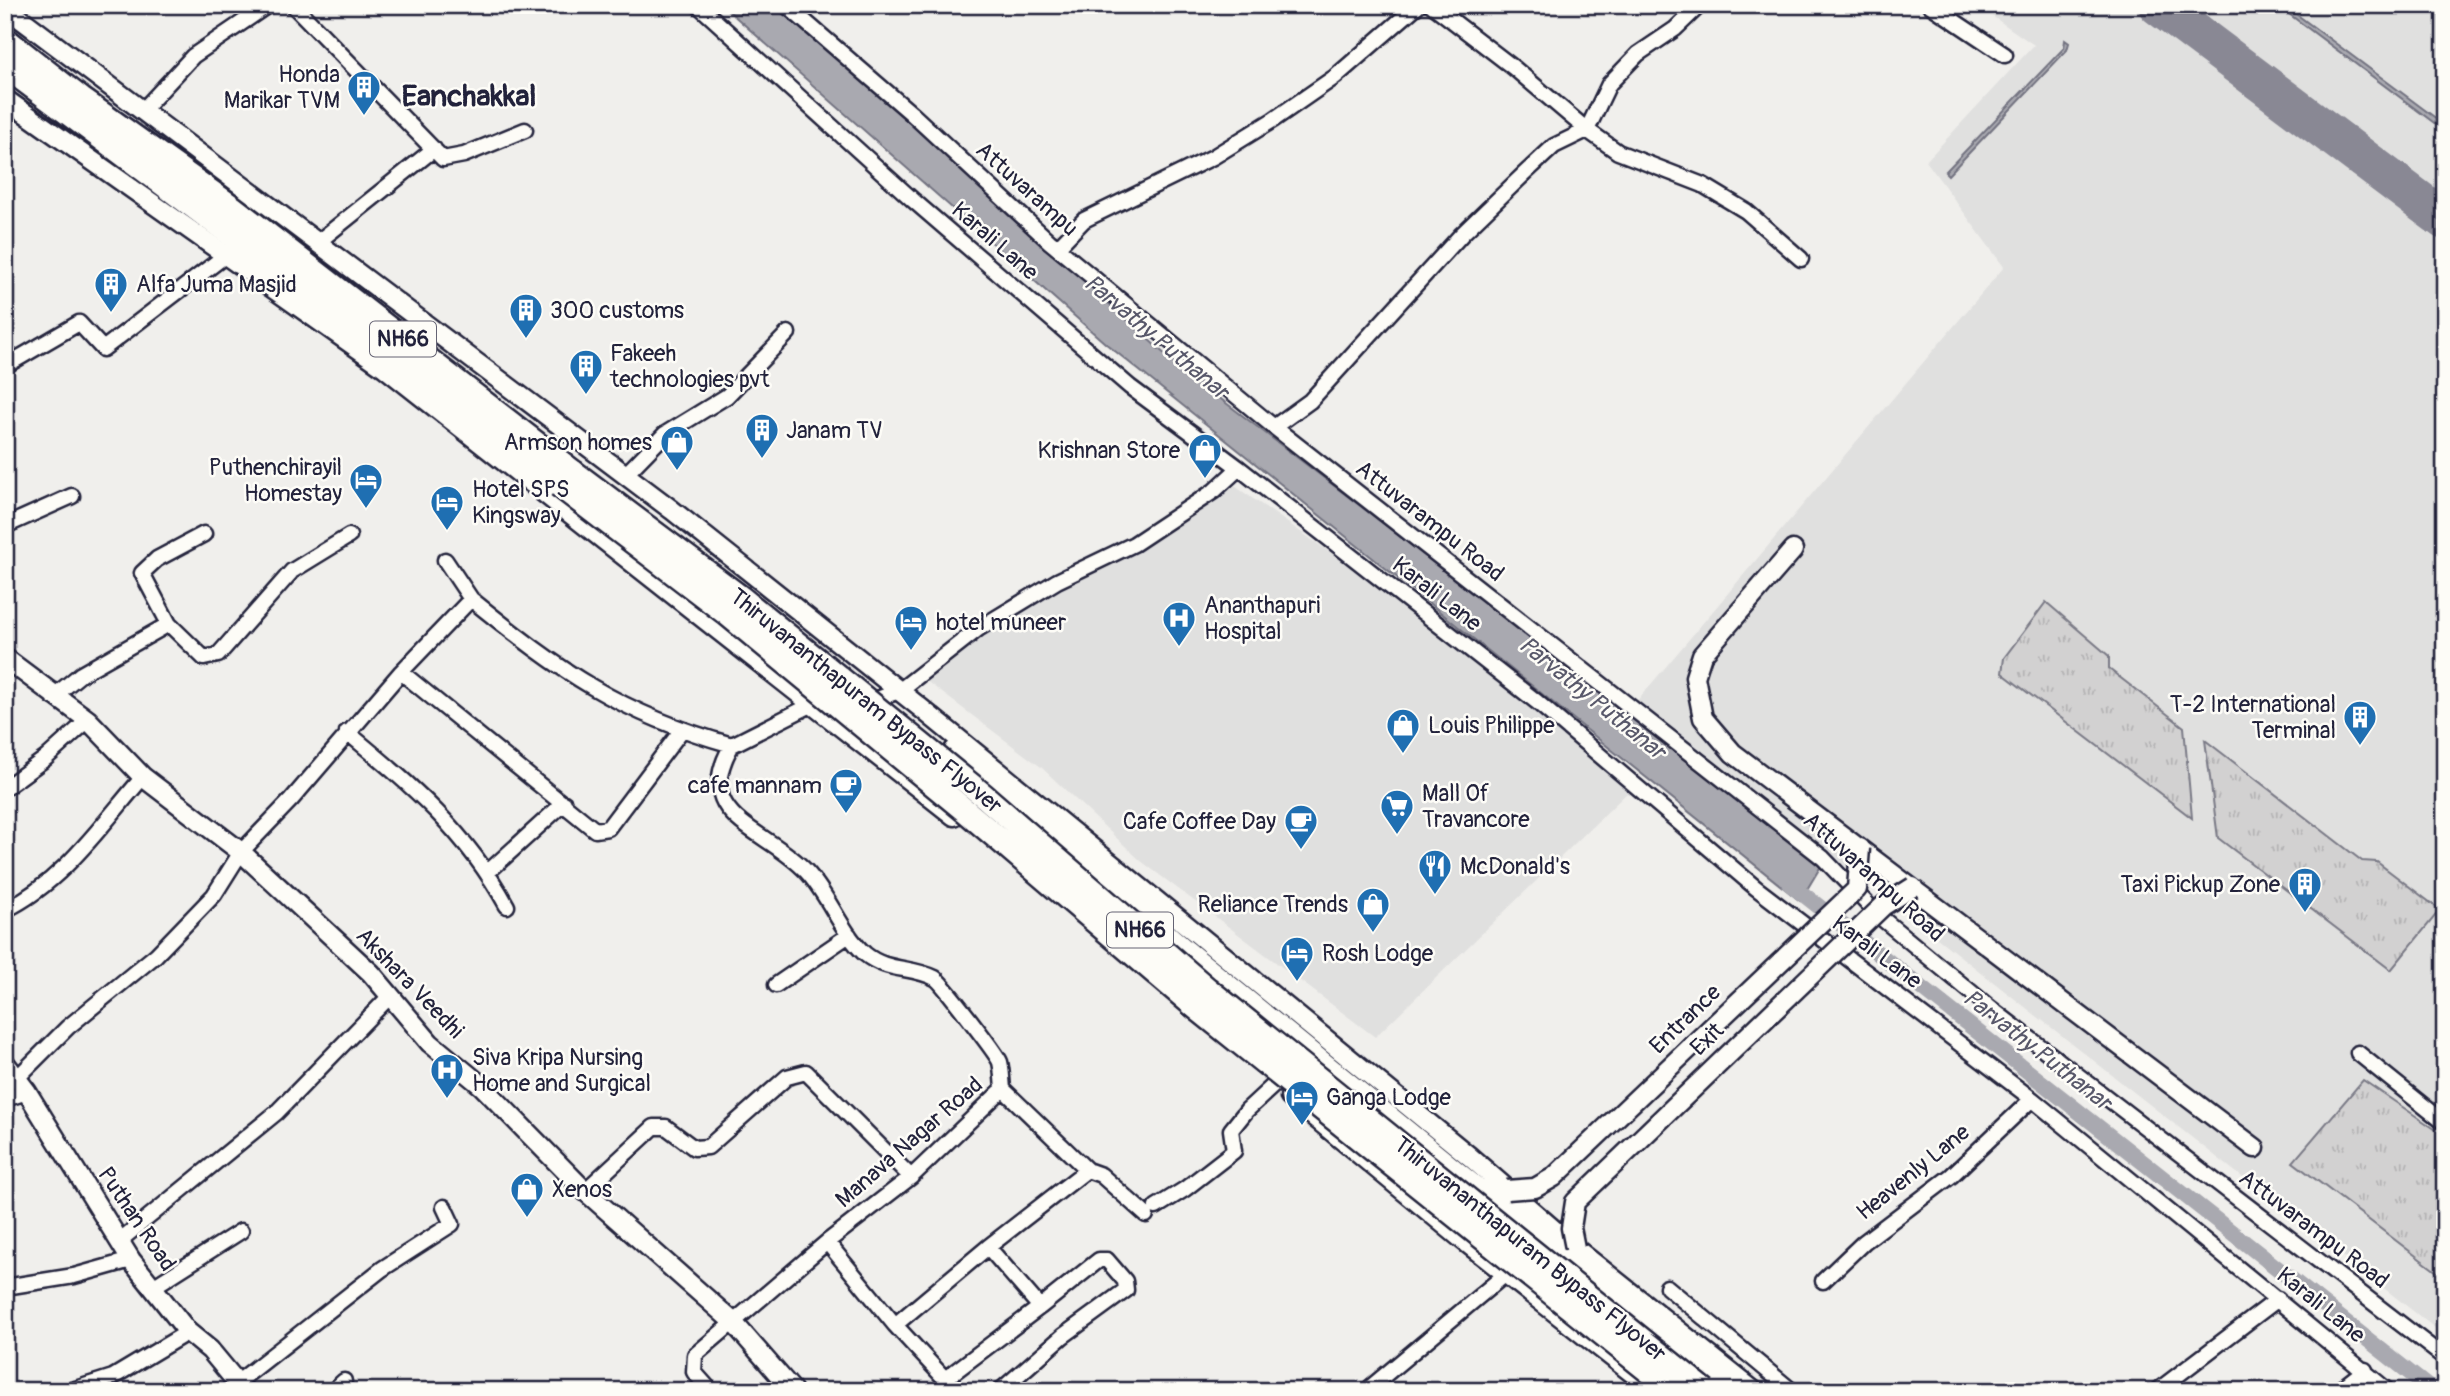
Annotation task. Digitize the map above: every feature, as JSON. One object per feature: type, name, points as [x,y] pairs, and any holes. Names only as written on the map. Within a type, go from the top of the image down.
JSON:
[{"type":"highway","name":"Thiruvananthapuram Bypass Flyover","points":[[5,39],[81,99],[232,207],[566,478],[967,811],[1197,1008],[1674,1391]]},
{"type":"highway","name":"Thiruvananthapuram Bypass Flyover","points":[[5,66],[399,360],[741,598],[983,795],[1208,989],[1705,1391]]},
{"type":"street","points":[[142,111],[193,56],[268,5]]},
{"type":"street","points":[[293,5],[443,159],[464,155],[525,130]]},
{"type":"street","name":"Karali Lane","points":[[698,5],[914,201],[1130,387],[1239,468],[1537,702],[1756,888],[2032,1099],[2388,1391]]},
{"type":"street","name":"Attuvarampu","points":[[786,5],[911,113],[1057,248],[1274,427]]},
{"type":"street","points":[[1057,248],[1084,220],[1213,157],[1273,120],[1335,77],[1418,5]]},
{"type":"street","points":[[1432,5],[1618,152],[1703,186],[1725,198],[1746,211],[1801,259]]},
{"type":"street","points":[[1274,427],[1310,401],[1462,234],[1554,146],[1587,130],[1609,84],[1638,54],[1675,29],[1700,5]]},
{"type":"street","points":[[1930,5],[2006,55]]},
{"type":"street","points":[[5,7],[626,474],[951,733],[1575,1248],[1754,1391]]},
{"type":"street","points":[[5,99],[384,366],[864,744],[1507,1273],[1634,1384],[1655,1391]]},
{"type":"street","points":[[318,242],[434,149]]},
{"type":"street","points":[[5,366],[79,323],[103,349],[226,255]]},
{"type":"street","points":[[626,474],[665,434],[727,396],[788,333]]},
{"type":"street","name":"Attuvarampu Road","points":[[1274,427],[1823,858],[1879,916],[1989,1007],[2442,1356]]},
{"type":"street","points":[[864,744],[861,720],[877,699],[899,691],[978,629],[1058,581],[1134,544],[1214,491],[1239,468]]},
{"type":"street","points":[[5,526],[72,496]]},
{"type":"street","points":[[204,534],[157,559],[142,573],[169,624],[204,658],[218,655],[292,571],[349,536]]},
{"type":"street","points":[[1794,550],[1702,655],[1695,677],[1703,718],[1733,753],[2255,1149]]},
{"type":"street","points":[[445,560],[471,599],[564,671],[600,694],[681,731],[732,745],[811,702],[825,700],[845,679],[850,654]]},
{"type":"street","points":[[5,1099],[22,1085],[68,1027],[156,955],[214,895],[241,852],[291,800],[401,672],[471,599]]},
{"type":"street","points":[[53,697],[82,674],[169,624]]},
{"type":"street","name":"Akshara Veedhi","points":[[5,658],[53,697],[88,720],[144,777],[241,852],[371,973],[430,1043],[482,1086],[585,1191],[732,1321],[793,1391]]},
{"type":"street","points":[[401,672],[564,803],[590,828],[608,828],[681,731]]},
{"type":"street","points":[[5,788],[47,758],[88,720]]},
{"type":"street","points":[[347,732],[419,791],[463,837],[488,872],[507,906]]},
{"type":"street","points":[[951,733],[955,751],[1187,950],[1727,1391]]},
{"type":"street","name":"Manava Nagar Road","points":[[711,1391],[694,1372],[695,1355],[827,1242],[911,1177],[1003,1088],[1000,1061],[937,979],[883,966],[864,953],[808,873],[787,853],[731,814],[717,783],[720,766],[732,745]]},
{"type":"street","points":[[5,910],[42,886],[89,842],[144,777]]},
{"type":"street","points":[[488,872],[564,803]]},
{"type":"street","name":"Entrance","points":[[1507,1190],[1535,1188],[1554,1177],[1857,889],[1860,848]]},
{"type":"street","name":"Exit","points":[[1575,1248],[1572,1228],[1575,1202],[1883,906],[1913,887]]},
{"type":"street","points":[[776,985],[849,935]]},
{"type":"street","points":[[118,1241],[276,1113],[390,996]]},
{"type":"street","points":[[2358,1053],[2445,1123]]},
{"type":"street","name":"Puthan Road","points":[[5,1063],[22,1085],[131,1260],[188,1332],[210,1350],[241,1387]]},
{"type":"street","points":[[585,1191],[654,1127],[666,1127],[694,1148],[708,1147],[787,1077],[798,1073],[806,1073],[814,1078],[911,1177]]},
{"type":"street","points":[[1003,1088],[1087,1170],[1101,1175],[1151,1211],[1234,1152],[1231,1130],[1247,1110],[1275,1084]]},
{"type":"street","name":"Heavenly Lane","points":[[1823,1281],[1864,1242],[1951,1176],[2032,1099]]},
{"type":"street","points":[[895,1325],[988,1247],[1087,1170]]},
{"type":"street","points":[[241,1387],[382,1269],[452,1224],[444,1207]]},
{"type":"street","points":[[153,1287],[241,1231]]},
{"type":"street","points":[[827,1242],[895,1325],[958,1391]]},
{"type":"street","points":[[988,1247],[1040,1307]]},
{"type":"street","points":[[5,1287],[74,1276],[131,1260]]},
{"type":"street","points":[[945,1379],[1100,1260],[1107,1260],[1125,1281],[1126,1290],[1063,1336],[1000,1391]]},
{"type":"street","points":[[1366,1391],[1507,1273]]},
{"type":"street","points":[[1667,1287],[1791,1391]]},
{"type":"street","points":[[2157,1391],[2278,1299]]},
{"type":"street","points":[[69,1391],[113,1377],[188,1332]]},
{"type":"street","points":[[2338,1391],[2365,1370]]},
{"type":"shaded area","points":[[1976,5],[2445,5],[2445,1336],[1636,702],[2004,267],[1926,161],[2034,45]]},
{"type":"shaded area","points":[[1229,482],[1426,619],[1632,788],[1375,1037],[1141,861],[1041,767],[921,677],[1056,581],[1161,535]]},
{"type":"green space","points":[[2046,602],[2109,656],[2109,669],[2184,727],[2192,818],[2002,673],[2004,658]]},
{"type":"green space","points":[[2205,740],[2362,861],[2377,862],[2440,910],[2391,970],[2218,838]]},
{"type":"green space","points":[[2363,1080],[2445,1136],[2445,1278],[2293,1162]]},
{"type":"water","points":[[722,5],[773,5],[862,80],[1179,367],[1824,861],[1800,901],[1105,343]]},
{"type":"water","points":[[2277,5],[2284,5],[2445,125],[2445,131]]},
{"type":"water","points":[[2065,40],[2069,43],[2067,50],[1948,175],[1945,172],[2064,48]]},
{"type":"waterway","name":"Parvathy Puthanar","points":[[1789,883],[2433,1391]]},
{"type":"taxiway","points":[[2158,5],[2445,220]]},
{"type":"place","name":"Honda Marikar TVM","points":[[364,117]]},
{"type":"place","name":"Alfa Juma Masjid","points":[[111,314]]},
{"type":"place","name":"300 customs","points":[[526,340]]},
{"type":"place","name":"Fakeeh technologies pvt","points":[[586,396]]},
{"type":"place","name":"Janam TV","points":[[762,460]]},
{"type":"place","name":"Armson homes","points":[[677,472]]},
{"type":"place","name":"Krishnan Store","points":[[1205,480]]},
{"type":"place","name":"Puthenchirayil Homestay","points":[[366,510]]},
{"type":"place","name":"Hotel SPS Kingsway","points":[[447,532]]},
{"type":"place","name":"Ananthapuri Hospital","points":[[1179,648]]},
{"type":"place","name":"hotel muneer","points":[[911,652]]},
{"type":"place","name":"T-2 International Terminal","points":[[2360,747]]},
{"type":"place","name":"Louis Philippe","points":[[1403,755]]},
{"type":"place","name":"cafe mannam","points":[[846,815]]},
{"type":"place","name":"Mall Of Travancore","points":[[1397,836]]},
{"type":"place","name":"Cafe Coffee Day","points":[[1301,851]]},
{"type":"place","name":"McDonald's","points":[[1435,896]]},
{"type":"place","name":"Taxi Pickup Zone","points":[[2305,914]]},
{"type":"place","name":"Reliance Trends","points":[[1373,934]]},
{"type":"place","name":"Rosh Lodge","points":[[1297,983]]},
{"type":"place","name":"Siva Kripa Nursing Home and Surgical","points":[[447,1100]]},
{"type":"place","name":"Ganga Lodge","points":[[1302,1127]]},
{"type":"place","name":"Xenos","points":[[527,1219]]},
{"type":"district","name":"Eanchakkal","points":[[469,96]]}]
